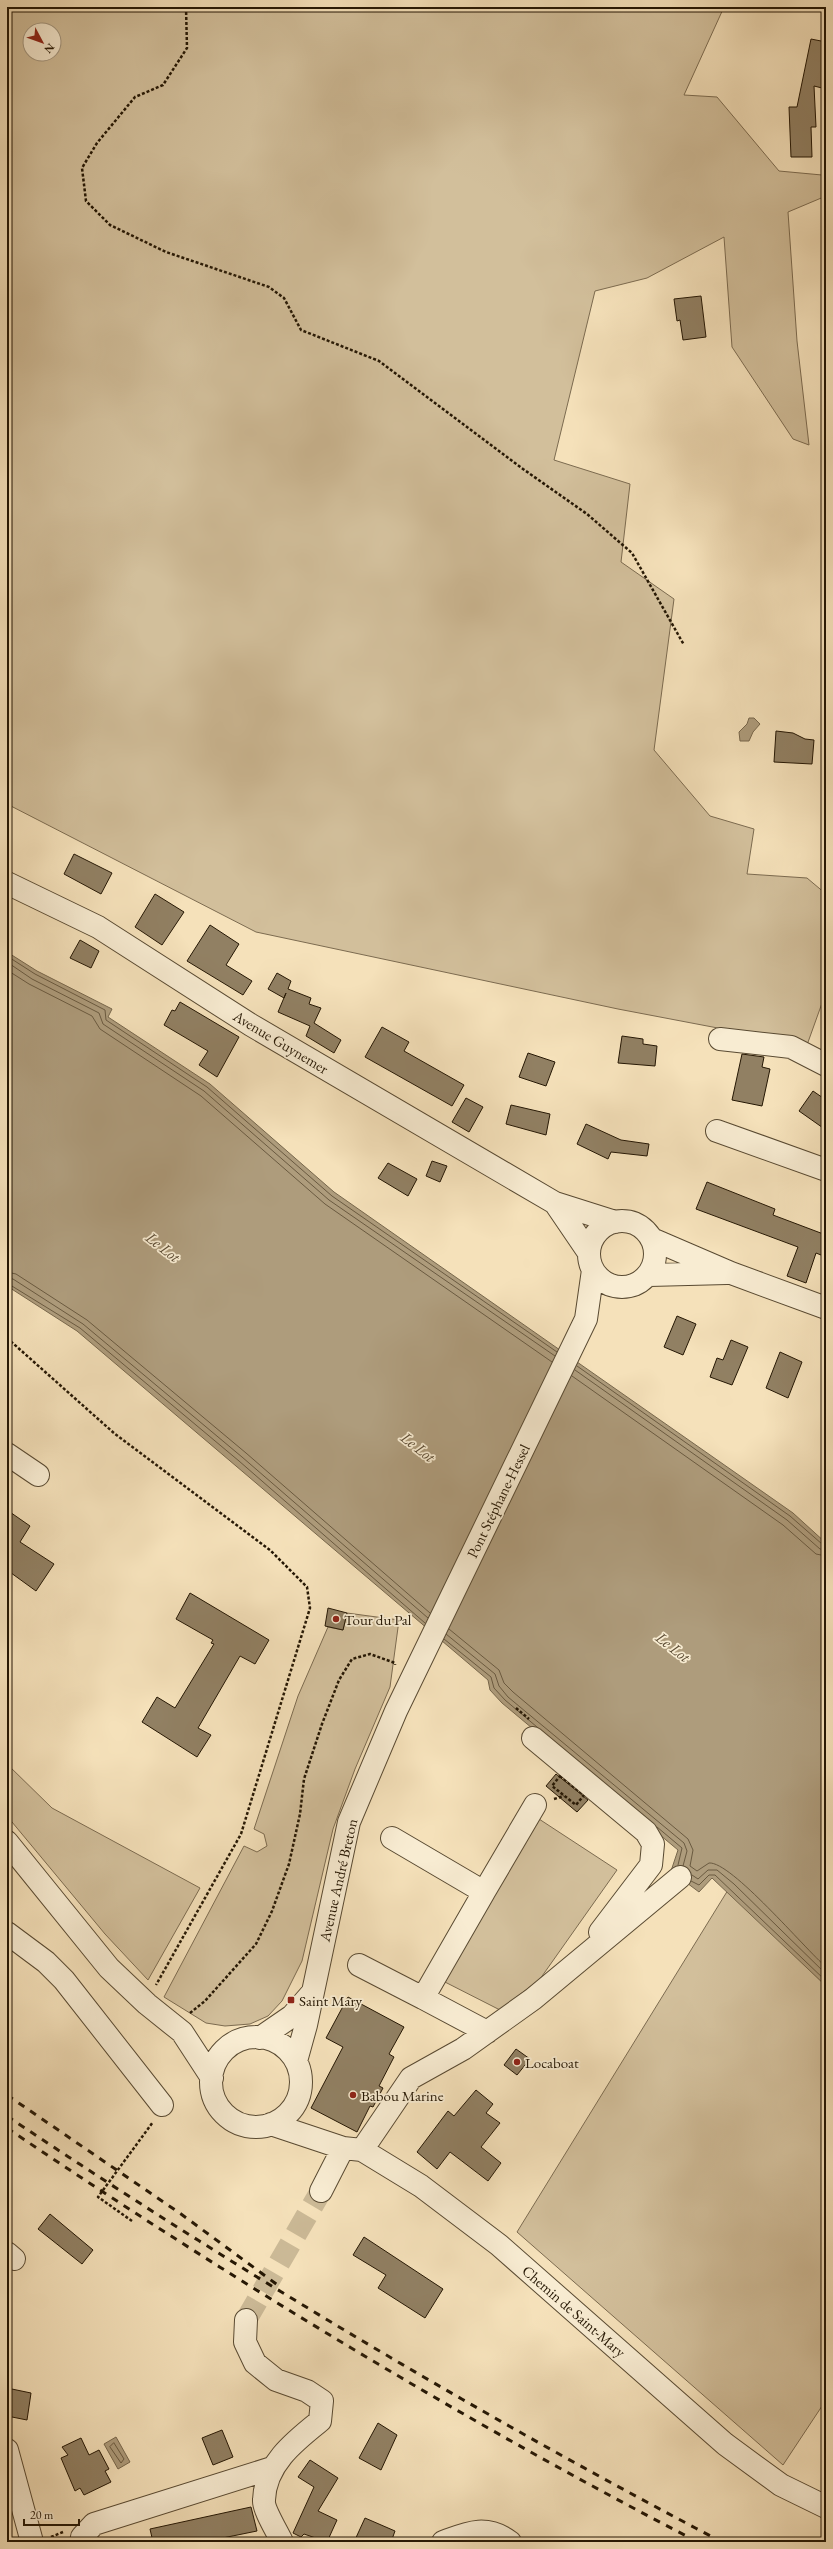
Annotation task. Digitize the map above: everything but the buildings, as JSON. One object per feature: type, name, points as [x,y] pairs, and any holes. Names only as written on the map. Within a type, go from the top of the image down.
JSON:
[{"type":"street","name":"Avenue Guynemer","points":[[7,883],[98,928],[251,1025],[555,1203],[615,1222]]},
{"type":"street","points":[[720,1039],[791,1047],[826,1065]]},
{"type":"street","points":[[717,1132],[826,1170]]},
{"type":"street","name":"Avenue Guynemer","points":[[555,1203],[591,1261]]},
{"type":"street","points":[[731,1273],[649,1275],[631,1286],[621,1288],[597,1299],[591,1261],[597,1233],[615,1222],[632,1223],[640,1226],[652,1239],[731,1273],[826,1308]]},
{"type":"street","points":[[649,1275],[655,1257],[652,1239]]},
{"type":"street","points":[[591,1261],[600,1279],[610,1285],[621,1288]]},
{"type":"street","name":"Pont Stéphane-Hessel","points":[[403,1677],[597,1299]]},
{"type":"street","points":[[7,1454],[38,1475]]},
{"type":"street","name":"Avenue André Breton","points":[[296,2061],[349,1822],[403,1677]]},
{"type":"street","points":[[533,1738],[646,1832],[653,1844],[651,1865],[570,1969]]},
{"type":"street","points":[[423,1998],[535,1805]]},
{"type":"street","points":[[392,1838],[484,1892]]},
{"type":"street","points":[[7,1842],[109,1968],[147,2004],[184,2024],[232,2045]]},
{"type":"street","points":[[321,2191],[410,2078],[463,2049],[487,2032],[570,1969],[680,1877]]},
{"type":"street","points":[[7,1933],[46,1962],[64,1980],[159,2113]]},
{"type":"street","points":[[359,1965],[487,2032]]},
{"type":"street","name":"Avenue André Breton","points":[[260,2038],[292,2016],[312,1992]]},
{"type":"street","points":[[184,2024],[212,2078]]},
{"type":"street","points":[[250,2038],[260,2038],[276,2042],[287,2049],[296,2061],[301,2075],[301,2090],[296,2104],[286,2115],[271,2124],[261,2127],[247,2126],[234,2121],[223,2112],[215,2100],[212,2078],[212,2072],[223,2055],[232,2045],[250,2038]]},
{"type":"street","points":[[296,2104],[309,2136]]},
{"type":"street","name":"Chemin de Saint-Mary","points":[[271,2124],[353,2149],[421,2186],[499,2245],[725,2444],[781,2485],[826,2507]]},
{"type":"street","points":[[246,2320],[245,2342],[256,2363],[276,2380],[307,2390],[322,2402],[320,2421],[296,2440],[272,2468],[263,2501],[282,2542]]},
{"type":"street","points":[[7,2450],[32,2542]]},
{"type":"street","points":[[84,2542],[82,2537],[94,2524],[272,2468]]},
{"type":"street","points":[[443,2542],[475,2530],[503,2536],[510,2542]]},
{"type":"path","points":[[186,7],[188,48],[163,85],[135,97],[98,143],[82,168],[86,201],[110,225],[166,252],[269,287],[284,298],[301,330],[379,361],[523,469],[587,514],[632,553],[684,645]]},
{"type":"path","points":[[7,1338],[115,1434],[270,1550],[307,1587],[310,1608],[241,1834],[155,1986]]},
{"type":"path","points":[[184,2024],[256,1944],[272,1911],[289,1864],[300,1814],[304,1779],[331,1702],[352,1659],[370,1654],[395,1663],[403,1677]]},
{"type":"path","points":[[132,2221],[98,2197],[159,2113]]},
{"type":"shaded area","points":[[7,7],[724,7],[684,95],[717,97],[779,171],[822,175],[826,196],[788,212],[797,341],[809,445],[793,439],[732,347],[724,237],[647,278],[595,291],[554,460],[630,484],[621,562],[674,599],[654,750],[710,816],[754,829],[747,874],[807,878],[826,894],[826,992],[807,1045],[618,1009],[256,932],[7,804]]},
{"type":"shaded area","points":[[347,1613],[399,1620],[390,1687],[355,1769],[333,1829],[302,1961],[282,2001],[268,2016],[250,2024],[225,2026],[206,2023],[164,1997],[244,1846],[257,1852],[267,1846],[264,1834],[254,1829],[298,1696],[328,1627],[343,1630]]},
{"type":"shaded area","points":[[7,1764],[52,1808],[200,1888],[148,1980],[105,1934],[7,1816]]},
{"type":"shaded area","points":[[539,1819],[617,1870],[540,1979],[500,2010],[441,1980]]},
{"type":"shaded area","points":[[728,1890],[826,1986],[826,2400],[783,2465],[517,2232]]},
{"type":"water","points":[[749,718],[754,718],[760,724],[753,732],[749,741],[740,741],[739,732],[747,724]]},
{"type":"water","name":"Le Lot","points":[[7,952],[37,971],[112,1009],[108,1017],[210,1084],[334,1192],[793,1513],[826,1543],[826,1986],[712,1878],[699,1892],[671,1871],[678,1850],[502,1703],[490,1690],[488,1680],[77,1331],[7,1286]]},
{"type":"water","points":[[116,2437],[130,2462],[118,2469],[104,2444]]},
{"type":"tunnel","points":[[246,2320],[321,2191]]},
{"type":"railway","points":[[7,2095],[181,2214],[279,2286]]},
{"type":"railway","points":[[7,2116],[182,2230],[359,2339],[539,2443],[722,2542]]},
{"type":"railway","points":[[7,2128],[175,2239],[346,2345],[521,2447],[698,2542]]},
{"type":"place","name":"Tour du Pal","points":[[336,1619]]},
{"type":"place","name":"Saint Mary","points":[[291,2000]]},
{"type":"place","name":"Locaboat","points":[[517,2062]]},
{"type":"place","name":"Babou Marine","points":[[353,2095]]}]
